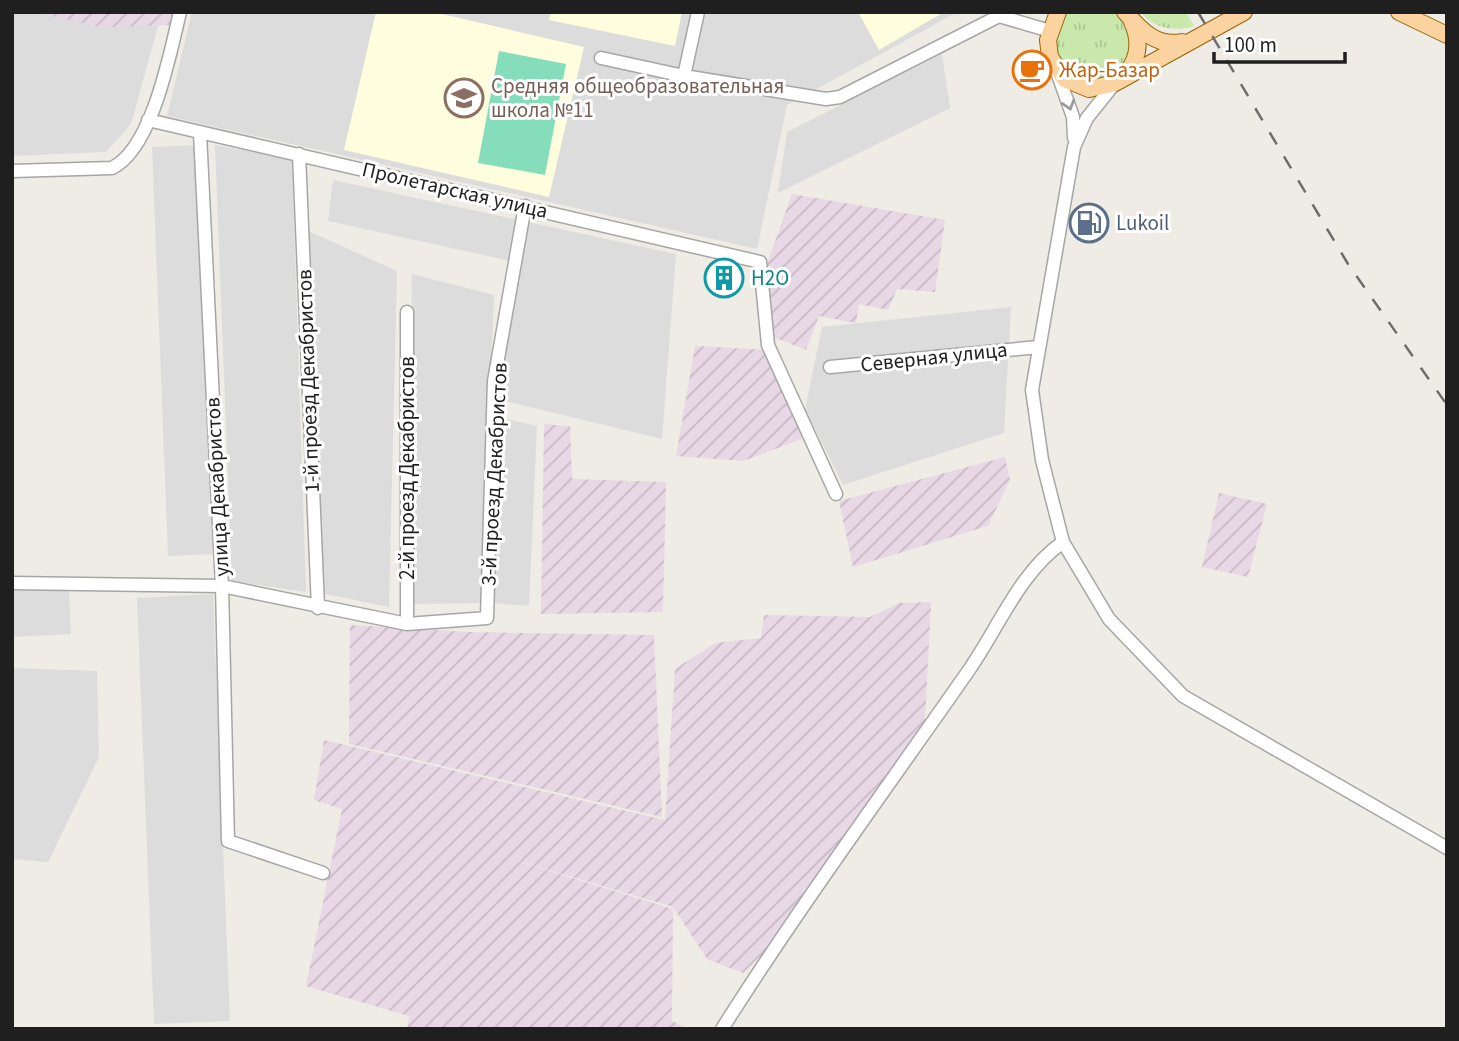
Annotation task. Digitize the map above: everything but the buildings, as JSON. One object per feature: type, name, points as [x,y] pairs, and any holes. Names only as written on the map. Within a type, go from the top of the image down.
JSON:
[{"type":"main road","points":[[1056,20],[1048,49],[1054,65],[1065,79],[1080,87],[1098,89],[1118,81],[1244,12]]},
{"type":"main road","points":[[1399,12],[1447,34]]},
{"type":"main road","points":[[1128,15],[1152,39],[1164,42],[1192,40]]},
{"type":"main road","points":[[1118,81],[1133,65],[1138,48],[1128,15]]},
{"type":"street","points":[[12,171],[112,168],[125,162],[161,90],[180,12]]},
{"type":"street","points":[[684,76],[698,12]]},
{"type":"street","points":[[601,58],[684,76],[826,99],[840,97],[999,16],[1056,20]]},
{"type":"street","points":[[1054,65],[1073,117],[1074,147],[1032,390],[1042,460],[1063,542],[1109,619],[1183,696],[1447,848]]},
{"type":"street","points":[[1074,147],[1087,118],[1118,81]]},
{"type":"street","name":"Пролетарская улица","points":[[148,120],[760,262],[768,345],[836,494]]},
{"type":"street","name":"улица Декабристов","points":[[200,133],[222,586],[228,841],[323,873]]},
{"type":"street","name":"1-й проезд Декабристов","points":[[299,154],[318,608]]},
{"type":"street","name":"3-й проезд Декабристов","points":[[407,624],[488,618],[494,381],[525,206]]},
{"type":"street","name":"2-й проезд Декабристов","points":[[407,312],[407,624]]},
{"type":"street","name":"Северная улица","points":[[830,367],[1038,347]]},
{"type":"street","points":[[722,1029],[757,973],[978,657],[1021,585],[1063,542]]},
{"type":"street","points":[[12,583],[222,586],[318,608],[407,624]]},
{"type":"shaded area","points":[[12,12],[162,12],[131,124],[106,152],[12,156]]},
{"type":"shaded area","points":[[33,12],[174,12],[171,25],[101,27]]},
{"type":"shaded area","points":[[192,12],[958,12],[787,105],[757,249],[167,116]]},
{"type":"shaded area","name":"Средняя общеобразовательная школа №11","points":[[376,12],[433,12],[584,47],[549,197],[344,150]]},
{"type":"shaded area","points":[[551,12],[682,12],[675,46],[549,20]]},
{"type":"shaded area","points":[[858,12],[944,12],[879,50]]},
{"type":"shaded area","points":[[942,54],[950,108],[778,193],[787,132]]},
{"type":"shaded area","points":[[197,145],[213,554],[168,556],[152,147]]},
{"type":"shaded area","points":[[215,145],[292,159],[306,592],[232,581]]},
{"type":"shaded area","points":[[333,180],[676,254],[662,439],[492,398],[515,262],[328,221]]},
{"type":"shaded area","points":[[792,194],[945,220],[935,292],[897,289],[888,310],[859,304],[856,323],[819,316],[806,350],[771,336],[767,264]]},
{"type":"shaded area","points":[[304,229],[397,271],[389,607],[316,592]]},
{"type":"shaded area","points":[[412,274],[494,295],[481,603],[408,604]]},
{"type":"shaded area","points":[[1011,307],[1004,433],[843,485],[805,409],[822,327]]},
{"type":"shaded area","points":[[695,346],[771,350],[802,439],[743,461],[676,456]]},
{"type":"shaded area","points":[[499,417],[537,426],[529,606],[492,603]]},
{"type":"shaded area","points":[[544,424],[570,426],[572,479],[666,482],[663,612],[541,614]]},
{"type":"shaded area","points":[[1005,457],[1010,480],[988,526],[853,567],[839,501]]},
{"type":"shaded area","points":[[1219,493],[1267,504],[1248,577],[1202,567]]},
{"type":"shaded area","points":[[69,589],[71,634],[12,637],[12,591]]},
{"type":"shaded area","points":[[213,594],[230,1021],[154,1024],[137,598]]},
{"type":"shaded area","points":[[931,602],[925,720],[764,953],[743,973],[707,959],[673,907],[491,853],[673,909],[672,1021],[688,1029],[407,1029],[409,1016],[306,986],[342,809],[314,800],[324,740],[665,820],[675,669],[715,643],[761,638],[764,615],[870,617],[899,603]]},
{"type":"shaded area","points":[[350,625],[468,632],[654,635],[662,817],[349,744]]},
{"type":"shaded area","points":[[12,668],[97,671],[99,757],[48,862],[12,859]]},
{"type":"green space","points":[[1069,12],[1117,12],[1123,18],[1133,47],[1120,69],[1108,80],[1093,81],[1068,75],[1054,48],[1062,19]]},
{"type":"green space","points":[[1141,12],[1186,12],[1194,26],[1165,28],[1146,18]]},
{"type":"green space","points":[[499,51],[566,64],[545,175],[478,163]]},
{"type":"railway","points":[[1198,12],[1348,264],[1447,405]]},
{"type":"place","name":"Жар-Базар","points":[[1032,70]]},
{"type":"place","name":"Средняя общеобразовательная школа №11","points":[[464,98]]},
{"type":"place","name":"Lukoil","points":[[1089,223]]},
{"type":"place","name":"Н2О","points":[[724,278]]}]
